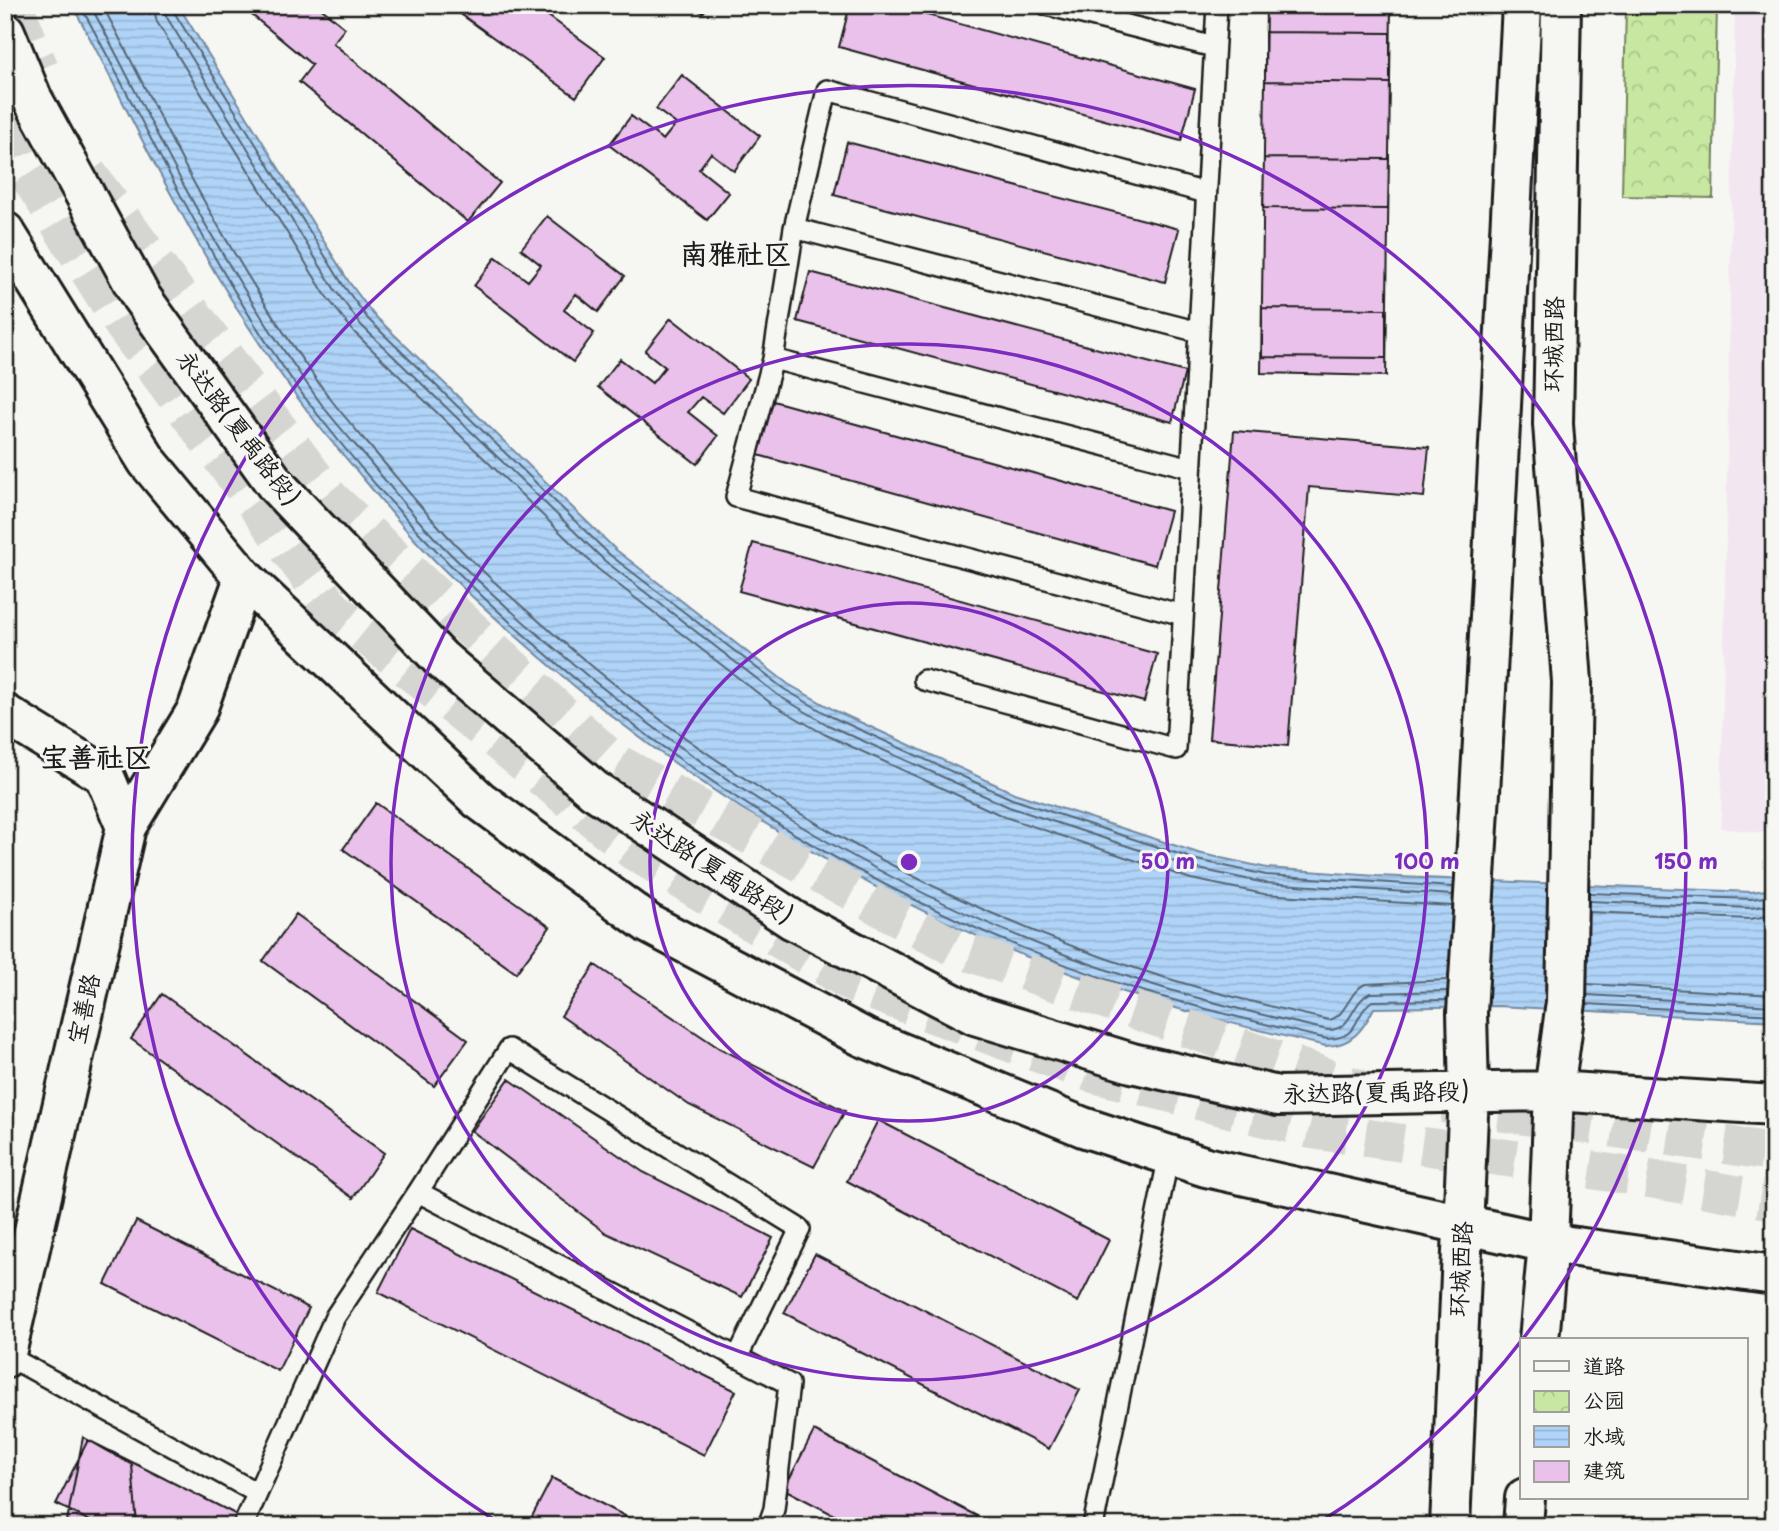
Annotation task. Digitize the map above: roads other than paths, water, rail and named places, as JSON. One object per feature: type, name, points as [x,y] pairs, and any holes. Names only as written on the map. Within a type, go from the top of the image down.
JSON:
[{"type":"main road","name":"环城西路","points":[[1450,1526],[1469,1092],[1467,1013],[1522,5]]},
{"type":"main road","name":"环城西路","points":[[1554,1091],[1566,1002],[1572,682],[1553,424],[1561,5]]},
{"type":"main road","name":"永达路(夏禹路段)","points":[[5,32],[32,98],[141,297],[276,485],[442,659],[594,790],[793,920],[975,1015],[1132,1063],[1278,1096],[1554,1091],[1774,1105]]},
{"type":"main road","points":[[5,232],[147,461],[244,578],[479,800],[649,924],[863,1037],[1083,1128],[1206,1167],[1548,1243],[1774,1275]]},
{"type":"main road","name":"宝善路","points":[[6,1357],[125,827],[197,710],[244,578]]},
{"type":"main road","points":[[5,714],[104,775],[125,827]]},
{"type":"main road","points":[[1539,1338],[1548,1243],[1554,1091]]},
{"type":"main road","points":[[1523,1526],[1525,1500]]},
{"type":"lane","points":[[1047,5],[1214,47]]},
{"type":"lane","points":[[924,680],[1176,749],[1217,5]]},
{"type":"lane","points":[[1183,615],[736,497],[773,359],[793,228],[827,90],[1206,193]]},
{"type":"lane","points":[[793,228],[1199,332]]},
{"type":"lane","points":[[773,359],[1191,468]]},
{"type":"lane","points":[[243,1526],[335,1317],[509,1049],[800,1229],[737,1358]]},
{"type":"lane","points":[[1093,1526],[1169,1154]]},
{"type":"lane","points":[[418,1192],[789,1384],[774,1509],[768,1526]]},
{"type":"lane","points":[[6,1357],[257,1493]]},
{"type":"water","points":[[72,5],[178,5],[349,282],[373,314],[615,549],[788,684],[836,711],[1014,793],[1198,853],[1267,868],[1376,876],[1751,892],[1774,889],[1774,1021],[1498,1006],[1374,1008],[1365,1023],[1349,1040],[1326,1046],[1183,1010],[1055,968],[975,935],[897,898],[821,857],[675,764],[606,712],[492,615],[409,533],[318,425],[237,309],[158,171]]},
{"type":"tunnel","points":[[14,5],[40,69]]},
{"type":"tunnel","points":[[5,122],[27,173],[123,325],[332,608],[633,851],[855,985],[1090,1073],[1312,1130],[1639,1177],[1774,1201]]},
{"type":"tunnel","points":[[88,174],[331,499],[613,761],[953,947],[1373,1093]]},
{"type":"tunnel","points":[[1443,1104],[1774,1152]]},
{"type":"district","name":"南雅社区","points":[[736,254]]},
{"type":"district","name":"宝善社区","points":[[96,757]]}]
